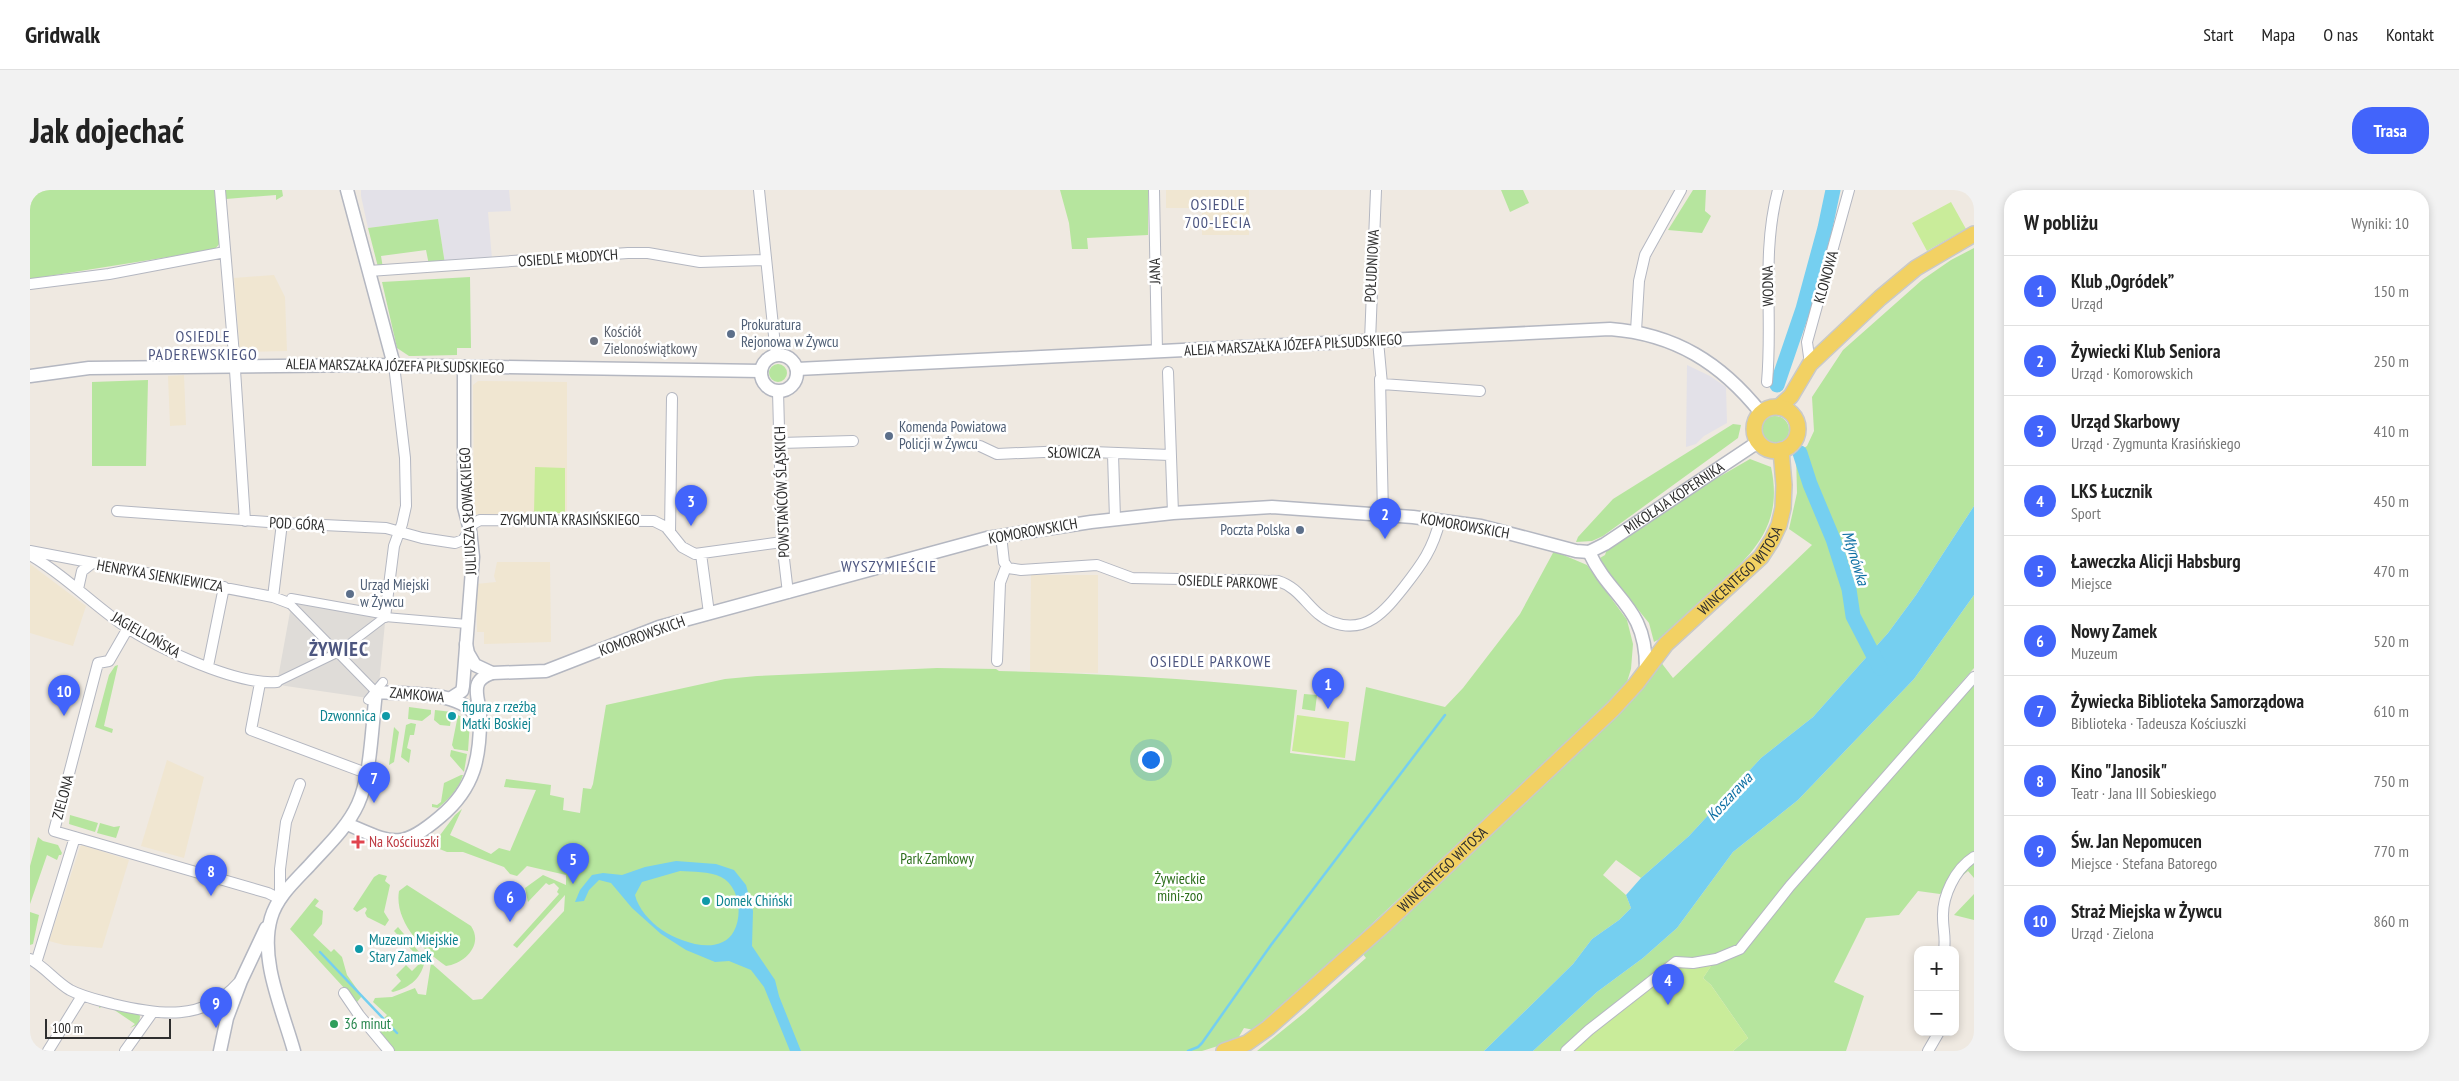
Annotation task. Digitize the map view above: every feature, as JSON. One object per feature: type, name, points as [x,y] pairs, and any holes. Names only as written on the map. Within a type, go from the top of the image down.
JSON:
[{"type":"main road","points":[[1779,408],[1791,396],[1810,364],[1900,280],[1916,268],[1974,234]]},
{"type":"main road","points":[[1793,416],[1799,401],[1842,334]]},
{"type":"main road","points":[[1773,407],[1779,408],[1793,416],[1798,429],[1793,442],[1781,450],[1768,450],[1758,442],[1755,436],[1755,424],[1761,413],[1773,407]]},
{"type":"main road","name":"WINCENTEGO WITOSA","points":[[1224,1051],[1247,1043],[1263,1032],[1358,949],[1613,709],[1636,684],[1646,668],[1666,644],[1761,557],[1779,525],[1783,508],[1784,485],[1781,450]]},
{"type":"street","points":[[220,190],[235,366],[244,521]]},
{"type":"street","points":[[277,682],[339,652],[383,616],[394,546],[404,516],[406,477],[394,365],[347,190]]},
{"type":"street","points":[[759,190],[776,355]]},
{"type":"street","name":"JANA","points":[[1154,190],[1157,352]]},
{"type":"street","name":"POŁUDNIOWA","points":[[1376,190],[1374,341],[1380,379],[1383,514]]},
{"type":"street","points":[[1636,331],[1639,280],[1644,255],[1681,190]]},
{"type":"street","name":"WODNA","points":[[1768,382],[1768,244],[1772,211],[1778,190]]},
{"type":"street","name":"KLONOWA","points":[[1810,364],[1807,342],[1849,190]]},
{"type":"street","points":[[30,284],[109,274],[225,252]]},
{"type":"street","name":"OSIEDLE MŁODYCH","points":[[370,272],[628,253],[648,253],[700,262],[765,260]]},
{"type":"street","name":"ALEJA MARSZAŁKA JÓZEFA PIŁSUDSKIEGO","points":[[797,369],[1602,330],[1636,331],[1672,343],[1705,359],[1737,385],[1761,413]]},
{"type":"street","points":[[776,355],[789,358],[797,369],[795,382],[791,387],[778,391],[773,390],[764,383],[761,371],[766,361],[776,355]]},
{"type":"street","name":"ALEJA MARSZAŁKA JÓZEFA PIŁSUDSKIEGO","points":[[30,376],[89,368],[235,366],[394,365],[761,371]]},
{"type":"street","name":"JULIUSZA SŁOWACKIEGO","points":[[451,698],[462,691],[464,686],[473,557],[464,507],[464,367]]},
{"type":"street","points":[[1168,372],[1173,513]]},
{"type":"street","points":[[1380,379],[1382,384],[1390,385],[1480,391]]},
{"type":"street","name":"POWSTAŃCÓW ŚLĄSKICH","points":[[778,391],[782,542],[788,593]]},
{"type":"street","points":[[670,532],[672,398]]},
{"type":"street","points":[[780,443],[853,441]]},
{"type":"street","name":"MIKOŁAJA KOPERNIKA","points":[[1589,552],[1758,442]]},
{"type":"street","name":"SŁOWICZA","points":[[980,446],[997,454],[1066,452],[1170,455]]},
{"type":"street","points":[[1113,454],[1115,519]]},
{"type":"street","name":"KOMOROWSKICH","points":[[492,673],[536,672],[556,669],[659,627],[709,613],[1001,536],[1115,519],[1173,513],[1272,507],[1383,514],[1481,526],[1576,551],[1589,552]]},
{"type":"street","name":"POD GÓRĄ","points":[[117,511],[282,524],[386,528],[422,538],[455,543],[463,540],[469,528]]},
{"type":"street","name":"ZYGMUNTA KRASIŃSKIEGO","points":[[469,528],[480,520],[642,520],[659,523],[682,546],[696,554],[701,554]]},
{"type":"street","name":"OSIEDLE PARKOWE","points":[[1006,567],[1020,570],[1097,565],[1132,578],[1278,581],[1295,589],[1323,618],[1333,623],[1358,626],[1378,617],[1387,609],[1426,559],[1436,538],[1440,520]]},
{"type":"street","points":[[273,597],[282,524]]},
{"type":"street","points":[[997,662],[1000,583],[1006,567],[1001,536]]},
{"type":"street","points":[[709,613],[701,554],[782,542]]},
{"type":"street","points":[[1589,552],[1637,622],[1645,642],[1646,668]]},
{"type":"street","name":"HENRYKA SIENKIEWICZA","points":[[30,553],[90,564],[123,567],[290,600]]},
{"type":"street","name":"JAGIELLOŃSKA","points":[[30,553],[128,628],[208,666],[260,682],[277,682]]},
{"type":"street","points":[[78,589],[82,571],[90,564]]},
{"type":"street","points":[[208,666],[224,587]]},
{"type":"street","points":[[290,600],[383,616],[467,624]]},
{"type":"street","points":[[220,1051],[227,1018],[242,978],[280,899],[347,824],[358,804],[366,773],[376,691],[290,600]]},
{"type":"street","name":"ZIELONA","points":[[33,961],[75,837],[54,831],[98,663],[109,661],[128,628]]},
{"type":"street","points":[[466,644],[468,653],[475,665],[492,673]]},
{"type":"street","points":[[347,824],[401,842],[414,838],[456,804],[466,791],[476,758],[479,720],[476,688],[483,677],[492,673]]},
{"type":"street","points":[[1566,1051],[1589,1030],[1676,962],[1693,963],[1716,959],[1740,949],[1790,886],[1974,677]]},
{"type":"street","points":[[260,682],[251,730],[366,773]]},
{"type":"street","name":"ZAMKOWA","points":[[376,691],[451,698],[470,707],[479,720]]},
{"type":"street","points":[[280,899],[280,869],[286,822],[300,784]]},
{"type":"street","points":[[75,837],[259,890],[280,899]]},
{"type":"street","points":[[1944,946],[1946,934],[1942,922],[1945,897],[1961,868],[1974,857]]},
{"type":"street","points":[[271,919],[269,951],[274,983],[294,1051]]},
{"type":"street","points":[[33,961],[62,984],[82,996],[152,1013],[171,1013],[209,1005],[228,995],[242,978],[255,969],[265,971],[274,983]]},
{"type":"street","points":[[344,993],[358,1015],[389,1051]]},
{"type":"street","points":[[48,1051],[82,996]]},
{"type":"street","points":[[209,1005],[223,1009],[227,1018]]},
{"type":"street","points":[[124,1051],[152,1013]]},
{"type":"street","points":[[1928,1051],[1937,1036]]},
{"type":"shaded area","points":[[361,190],[509,190],[511,211],[488,212],[492,259],[445,264],[438,219],[368,228]]},
{"type":"shaded area","points":[[1166,190],[1249,190],[1249,235],[1202,235],[1202,208],[1166,208]]},
{"type":"shaded area","points":[[274,275],[285,297],[287,351],[240,352],[234,278]]},
{"type":"shaded area","points":[[1687,365],[1710,376],[1726,387],[1727,423],[1704,436],[1696,444],[1686,447]]},
{"type":"shaded area","points":[[184,375],[186,425],[170,426],[168,376]]},
{"type":"shaded area","points":[[478,381],[567,382],[567,516],[478,516],[474,513],[473,385]]},
{"type":"shaded area","points":[[497,562],[550,562],[551,642],[484,644],[484,632],[477,632],[476,584],[496,582],[494,576]]},
{"type":"shaded area","points":[[30,564],[86,606],[73,646],[30,633]]},
{"type":"shaded area","points":[[1031,575],[1098,575],[1098,673],[1030,672]]},
{"type":"shaded area","points":[[293,597],[381,613],[385,623],[379,684],[368,698],[279,685],[278,678],[290,612],[288,606]]},
{"type":"shaded area","points":[[167,760],[204,777],[184,858],[141,846]]},
{"type":"shaded area","points":[[82,845],[129,860],[102,948],[64,945],[49,941]]},
{"type":"green space","points":[[30,190],[215,190],[220,243],[215,249],[206,251],[30,279]]},
{"type":"green space","points":[[225,190],[282,190],[283,196],[276,200],[276,195],[226,199]]},
{"type":"green space","points":[[1060,190],[1148,190],[1148,235],[1087,238],[1088,249],[1072,249],[1069,223]]},
{"type":"green space","points":[[1501,190],[1523,190],[1529,203],[1510,212]]},
{"type":"green space","points":[[1693,190],[1706,190],[1705,211],[1711,216],[1702,233],[1668,230]]},
{"type":"green space","points":[[1951,202],[1966,229],[1927,251],[1912,223]]},
{"type":"green space","points":[[438,219],[445,264],[429,265],[426,250],[381,256],[383,268],[378,267],[368,228]]},
{"type":"green space","points":[[1974,248],[1974,506],[1916,595],[1888,633],[1813,717],[1761,758],[1689,836],[1641,878],[1616,860],[1603,875],[1626,895],[1631,908],[1619,920],[1592,939],[1573,964],[1484,1051],[1257,1051],[1304,1013],[1366,958],[1362,953],[1660,661],[1673,678],[1812,545],[1789,529],[1797,493],[1796,453],[1807,446],[1814,431],[1812,397],[1843,350],[1922,280],[1951,260]]},
{"type":"green space","points":[[470,277],[471,348],[457,348],[457,355],[409,356],[397,348],[382,282]]},
{"type":"green space","points":[[774,364],[782,364],[787,369],[785,380],[774,382],[769,377],[769,369]]},
{"type":"green space","points":[[148,380],[146,466],[92,466],[92,382]]},
{"type":"green space","points":[[1775,416],[1785,420],[1789,430],[1785,440],[1775,444],[1765,440],[1761,430],[1765,420]]},
{"type":"green space","points":[[1733,424],[1741,425],[1738,438],[1603,536],[1592,541],[1576,542],[1578,537],[1613,499]]},
{"type":"green space","points":[[1750,459],[1771,467],[1774,491],[1772,511],[1766,529],[1744,561],[1671,630],[1654,642],[1649,623],[1601,564],[1600,558],[1605,555],[1607,549],[1704,483],[1705,485]]},
{"type":"green space","points":[[535,467],[565,468],[565,513],[534,513]]},
{"type":"green space","name":"Park Zamkowy","points":[[1554,551],[1587,565],[1627,620],[1633,644],[1631,669],[1627,682],[1615,697],[1302,989],[1254,1030],[1244,1028],[1237,1040],[1202,1051],[394,1051],[374,1028],[387,1015],[373,1002],[375,998],[392,997],[415,988],[418,994],[426,995],[431,963],[473,1000],[482,999],[564,911],[565,895],[517,948],[513,945],[559,894],[557,892],[559,888],[554,883],[549,885],[546,883],[528,902],[525,888],[543,875],[566,885],[566,875],[527,866],[517,876],[510,874],[504,867],[463,852],[447,852],[432,846],[455,815],[462,809],[450,835],[491,854],[499,848],[510,851],[536,790],[504,787],[506,779],[551,785],[550,795],[564,798],[563,810],[580,813],[583,788],[591,789],[593,784],[606,705],[725,679],[937,668],[996,669],[999,671],[1074,673],[1186,680],[1297,690],[1290,753],[1355,761],[1366,687],[1445,707],[1463,688],[1520,614]]},
{"type":"green space","points":[[1974,595],[1974,668],[1785,884],[1747,938],[1974,684],[1974,878],[1968,871],[1940,894],[1918,891],[1899,915],[1866,918],[1834,982],[1864,996],[1846,1051],[1733,1051],[1748,1038],[1711,985],[1703,978],[1715,960],[1566,1051],[1533,1051],[1597,992],[1643,958],[1677,928],[1733,852],[1798,800],[1914,679]]},
{"type":"green space","points":[[118,665],[104,726],[113,729],[112,733],[95,727],[109,675],[115,666]]},
{"type":"green space","points":[[1304,694],[1317,695],[1315,711],[1302,709]]},
{"type":"green space","points":[[409,707],[431,710],[431,714],[422,721],[408,719]]},
{"type":"green space","points":[[435,710],[452,712],[450,726],[440,725],[434,720]]},
{"type":"green space","points":[[458,715],[470,722],[468,751],[454,749],[452,745]]},
{"type":"green space","points":[[1297,715],[1349,722],[1345,758],[1292,751]]},
{"type":"green space","points":[[416,724],[414,735],[410,735],[407,748],[411,750],[409,763],[401,757],[406,725]]},
{"type":"green space","points":[[394,727],[399,732],[394,762],[389,765]]},
{"type":"green space","points":[[451,750],[467,754],[464,772],[450,756]]},
{"type":"green space","points":[[463,775],[459,784],[450,797],[438,808],[432,807],[432,804],[437,805],[441,802],[444,783]]},
{"type":"green space","points":[[70,815],[98,823],[95,832],[69,824]]},
{"type":"green space","points":[[100,823],[114,827],[120,826],[116,838],[97,833]]},
{"type":"green space","points":[[38,837],[43,841],[58,845],[62,853],[57,860],[47,855],[30,904],[30,866]]},
{"type":"green space","points":[[379,874],[387,876],[385,881],[390,885],[384,912],[389,920],[385,926],[367,917],[365,913],[367,909],[365,907],[357,912],[353,909],[374,877]]},
{"type":"green space","points":[[407,885],[471,926],[474,933],[474,946],[459,962],[446,966],[419,943],[405,924],[399,902],[399,891]]},
{"type":"green space","points":[[1974,894],[1974,920],[1954,915]]},
{"type":"green space","points":[[315,898],[319,901],[315,906],[323,911],[322,924],[313,935],[331,952],[334,949],[342,957],[347,975],[362,996],[357,1002],[290,929]]},
{"type":"green space","points":[[30,912],[39,915],[33,944],[30,945]]},
{"type":"green space","points":[[398,927],[425,959],[424,966],[415,981],[393,992],[391,991],[401,981],[396,975],[406,965],[412,971],[422,961],[394,931]]},
{"type":"green space","points":[[1716,959],[1703,978],[1711,985],[1748,1038],[1733,1051],[1566,1051],[1676,962]]},
{"type":"green space","points":[[100,1003],[136,1011],[140,1016],[139,1024],[130,1028],[135,1024],[107,1005],[99,1008]]},
{"type":"water","name":"Koszarawa","points":[[1974,506],[1974,595],[1914,679],[1798,800],[1733,852],[1677,928],[1643,958],[1597,992],[1533,1051],[1484,1051],[1573,964],[1592,939],[1619,920],[1631,908],[1626,895],[1641,878],[1689,836],[1761,758],[1813,717],[1888,633],[1916,595]]},
{"type":"water","points":[[676,861],[716,864],[734,870],[746,885],[753,911],[752,946],[775,980],[779,996],[801,1051],[790,1051],[764,987],[751,970],[729,961],[715,962],[686,950],[661,934],[632,908],[611,883],[599,880],[589,890],[584,901],[575,902],[580,890],[592,875],[603,873],[622,875],[645,867]],"holes":[[[680,871],[716,875],[727,881],[732,887],[739,909],[737,924],[728,939],[719,944],[710,945],[700,945],[679,939],[662,930],[645,914],[635,895],[642,882]]]},
{"type":"waterway","name":"Młynówka","points":[[1777,385],[1803,309],[1825,228],[1833,190]]},
{"type":"waterway","name":"Młynówka","points":[[1800,453],[1810,484],[1833,539],[1849,589],[1853,616],[1880,668]]},
{"type":"waterway","points":[[1188,1051],[1202,1043],[1271,945],[1445,715]]},
{"type":"waterway","points":[[320,952],[397,1033]]},
{"type":"place","name":"Prokuratura Rejonowa w Żywcu","points":[[731,334]]},
{"type":"place","name":"Kościół Zielonoświątkowy","points":[[594,341]]},
{"type":"place","name":"Komenda Powiatowa Policji w Żywcu","points":[[889,436]]},
{"type":"place","name":"Urząd Skarbowy","points":[[691,526]]},
{"type":"place","name":"Poczta Polska","points":[[1300,530]]},
{"type":"place","name":"Żywiecki Klub Seniora","points":[[1385,539]]},
{"type":"place","name":"Urząd Miejski w Żywcu","points":[[350,594]]},
{"type":"place","name":"Klub „Ogródek”","points":[[1328,709]]},
{"type":"place","name":"Straż Miejska w Żywcu","points":[[64,716]]},
{"type":"place","name":"Dzwonnica","points":[[386,716]]},
{"type":"place","name":"figura z rzeźbą Matki Boskiej","points":[[452,716]]},
{"type":"place","name":"Żywiecka Biblioteka Samorządowa","points":[[374,803]]},
{"type":"place","name":"Na Kościuszki","points":[[358,842]]},
{"type":"place","name":"Ławeczka Alicji Habsburg","points":[[573,884]]},
{"type":"place","name":"Kino \"Janosik\"","points":[[211,896]]},
{"type":"place","name":"Domek Chiński","points":[[706,901]]},
{"type":"place","name":"Nowy Zamek","points":[[510,922]]},
{"type":"place","name":"Muzeum Miejskie Stary Zamek","points":[[359,949]]},
{"type":"place","name":"LKS Łucznik","points":[[1668,1005]]},
{"type":"place","name":"36 minut","points":[[334,1024]]},
{"type":"place","name":"Św. Jan Nepomucen","points":[[216,1028]]},
{"type":"district","name":"OSIEDLE 700-LECIA","points":[[1218,213]]},
{"type":"district","name":"OSIEDLE PADEREWSKIEGO","points":[[203,345]]},
{"type":"district","name":"WYSZYMIEŚCIE","points":[[889,566]]},
{"type":"district","name":"ŻYWIEC","points":[[339,649]]},
{"type":"district","name":"OSIEDLE PARKOWE","points":[[1211,661]]},
{"type":"park label","name":"Żywieckie mini-zoo","points":[[1180,888]]}]
